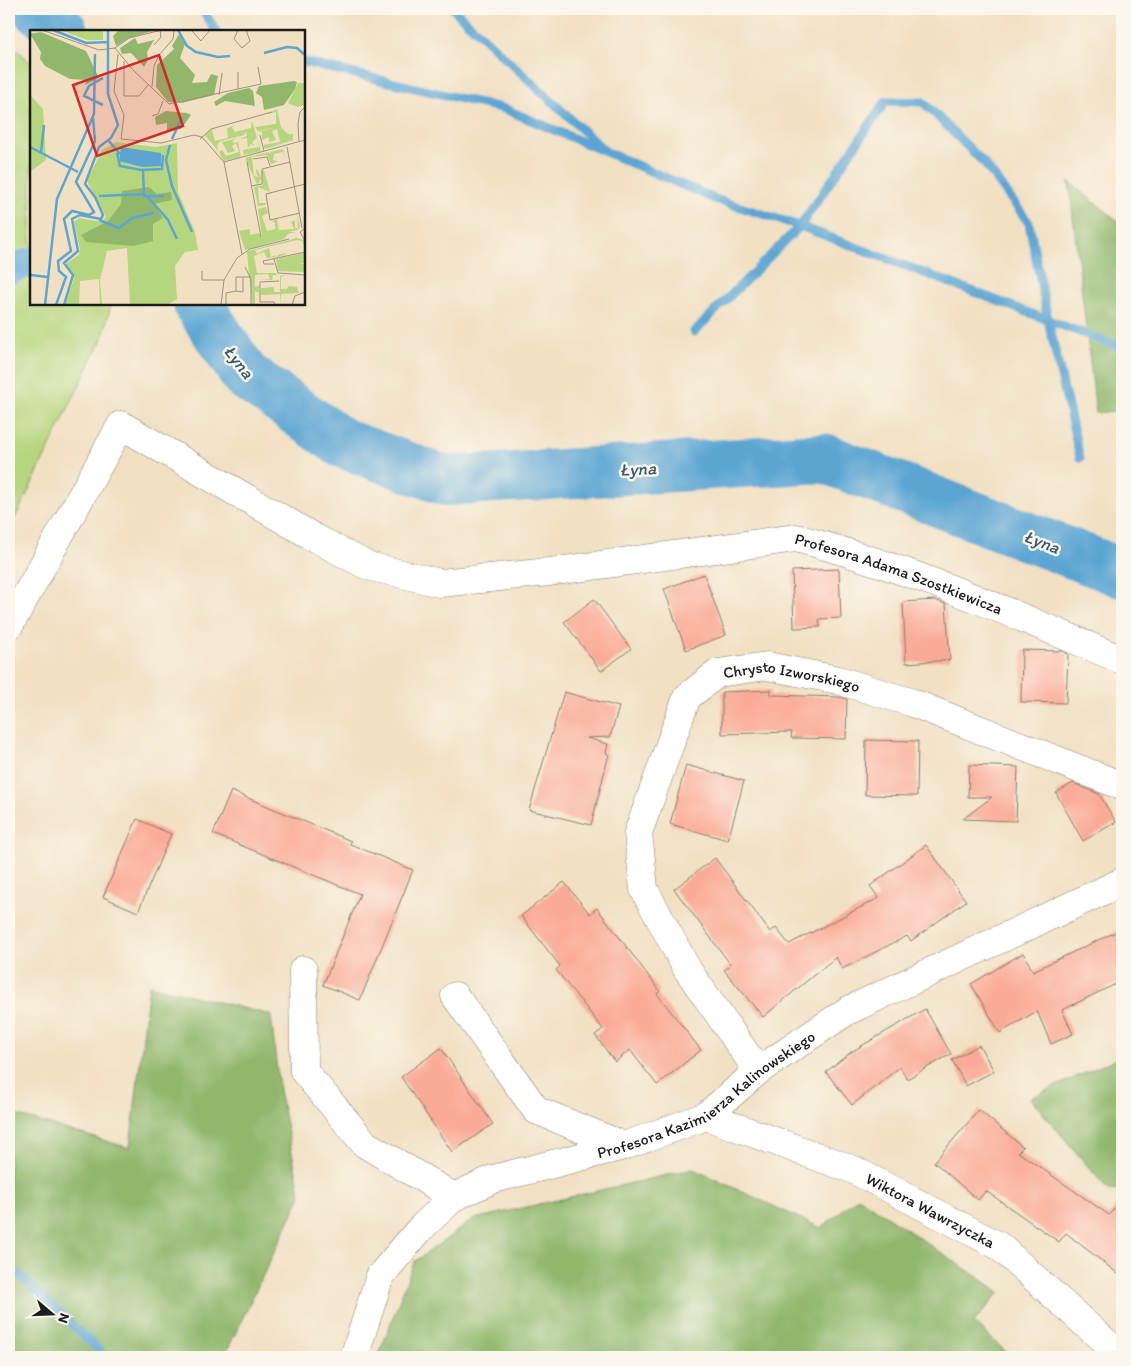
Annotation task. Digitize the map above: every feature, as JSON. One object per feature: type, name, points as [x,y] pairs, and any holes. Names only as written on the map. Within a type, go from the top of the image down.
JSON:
[{"type":"street","name":"Profesora Adama Szostkiewicza","points":[[9,626],[121,425],[315,538],[368,566],[440,583],[549,572],[796,538],[835,548],[983,601],[1122,660]]},
{"type":"street","name":"Chrysto Izworskiego","points":[[758,1071],[688,969],[644,889],[638,833],[687,698],[702,685],[718,673],[767,666],[838,680],[913,703],[1122,786]]},
{"type":"street","name":"Profesora Kazimierza Kalinowskiego","points":[[354,1357],[380,1276],[420,1229],[454,1196],[493,1178],[624,1146],[706,1116],[758,1071],[847,1011],[1122,882]]},
{"type":"street","points":[[304,970],[304,1071],[365,1144],[454,1196]]},
{"type":"street","points":[[455,996],[536,1110],[624,1146]]},
{"type":"street","name":"Wiktora Wawrzyczka","points":[[706,1116],[854,1170],[999,1246],[1122,1357]]},
{"type":"green space","points":[[9,42],[30,62],[30,305],[111,305],[103,336],[9,531],[9,398],[16,386],[9,383]]},
{"type":"green space","points":[[1069,182],[1122,224],[1122,410],[1096,413]]},
{"type":"green space","points":[[149,985],[271,1015],[279,1090],[301,1196],[224,1357],[9,1357],[9,1135],[13,1114],[130,1148]]},
{"type":"green space","points":[[1122,1056],[1122,1191],[1108,1190],[1030,1098]]},
{"type":"green space","points":[[693,1169],[821,1228],[858,1197],[1000,1292],[974,1322],[1011,1357],[378,1357],[414,1262],[474,1219]]},
{"type":"building","points":[[839,569],[841,618],[819,619],[820,627],[794,628],[792,571]]},
{"type":"building","points":[[704,574],[726,635],[686,650],[664,589]]},
{"type":"building","points":[[594,599],[631,649],[601,671],[564,622]]},
{"type":"building","points":[[935,600],[946,604],[950,660],[906,663],[903,602]]},
{"type":"building","points":[[1022,650],[1062,651],[1068,654],[1066,703],[1021,702]]},
{"type":"building","points":[[771,690],[771,695],[839,697],[847,699],[846,739],[791,738],[792,732],[722,734],[722,692]]},
{"type":"building","points":[[564,692],[619,707],[610,737],[587,738],[608,744],[606,753],[609,754],[591,825],[529,810]]},
{"type":"building","points":[[866,740],[918,741],[917,796],[865,795]]},
{"type":"building","points":[[686,765],[744,781],[728,840],[670,824]]},
{"type":"building","points":[[969,765],[1018,767],[1016,821],[963,819],[992,797],[968,797]]},
{"type":"building","points":[[1073,783],[1099,794],[1116,822],[1083,841],[1056,793]]},
{"type":"building","points":[[231,791],[351,841],[350,844],[413,870],[360,1000],[323,985],[360,894],[213,834]]},
{"type":"building","points":[[137,819],[171,834],[138,912],[103,897]]},
{"type":"building","points":[[926,845],[966,901],[911,941],[907,936],[842,969],[836,957],[763,1017],[724,970],[731,965],[674,889],[715,858],[770,932],[776,928],[789,944],[879,898],[870,886]]},
{"type":"building","points":[[564,882],[590,914],[597,908],[660,991],[657,994],[701,1050],[657,1085],[630,1050],[615,1062],[595,1035],[603,1029],[556,970],[560,966],[521,916]]},
{"type":"building","points":[[1122,929],[1122,981],[1062,1010],[1073,1034],[1051,1044],[1037,1011],[1000,1033],[971,984],[1023,953],[1033,971]]},
{"type":"building","points":[[925,1009],[951,1054],[907,1079],[900,1067],[852,1105],[826,1072],[851,1052]]},
{"type":"building","points":[[979,1045],[994,1071],[966,1086],[952,1060]]},
{"type":"building","points":[[441,1048],[493,1124],[452,1152],[401,1077]]},
{"type":"building","points":[[979,1110],[1023,1147],[1018,1152],[1109,1215],[1122,1198],[1122,1277],[1066,1233],[1059,1242],[986,1191],[978,1200],[934,1162]]},
{"type":"waterway","name":"Łyna","points":[[37,9],[62,30]]},
{"type":"waterway","points":[[202,9],[215,30]]},
{"type":"waterway","points":[[453,9],[606,152],[715,199],[800,226],[1122,348]]},
{"type":"waterway","points":[[305,62],[505,109],[599,149]]},
{"type":"waterway","points":[[694,332],[800,226],[886,101],[923,102],[984,163],[1029,223],[1048,320],[1080,458]]},
{"type":"waterway","points":[[9,270],[30,262]]},
{"type":"waterway","name":"Łyna","points":[[199,305],[245,375],[342,443],[446,481],[824,458],[1122,573]]},
{"type":"waterway","points":[[9,1265],[106,1357]]}]
